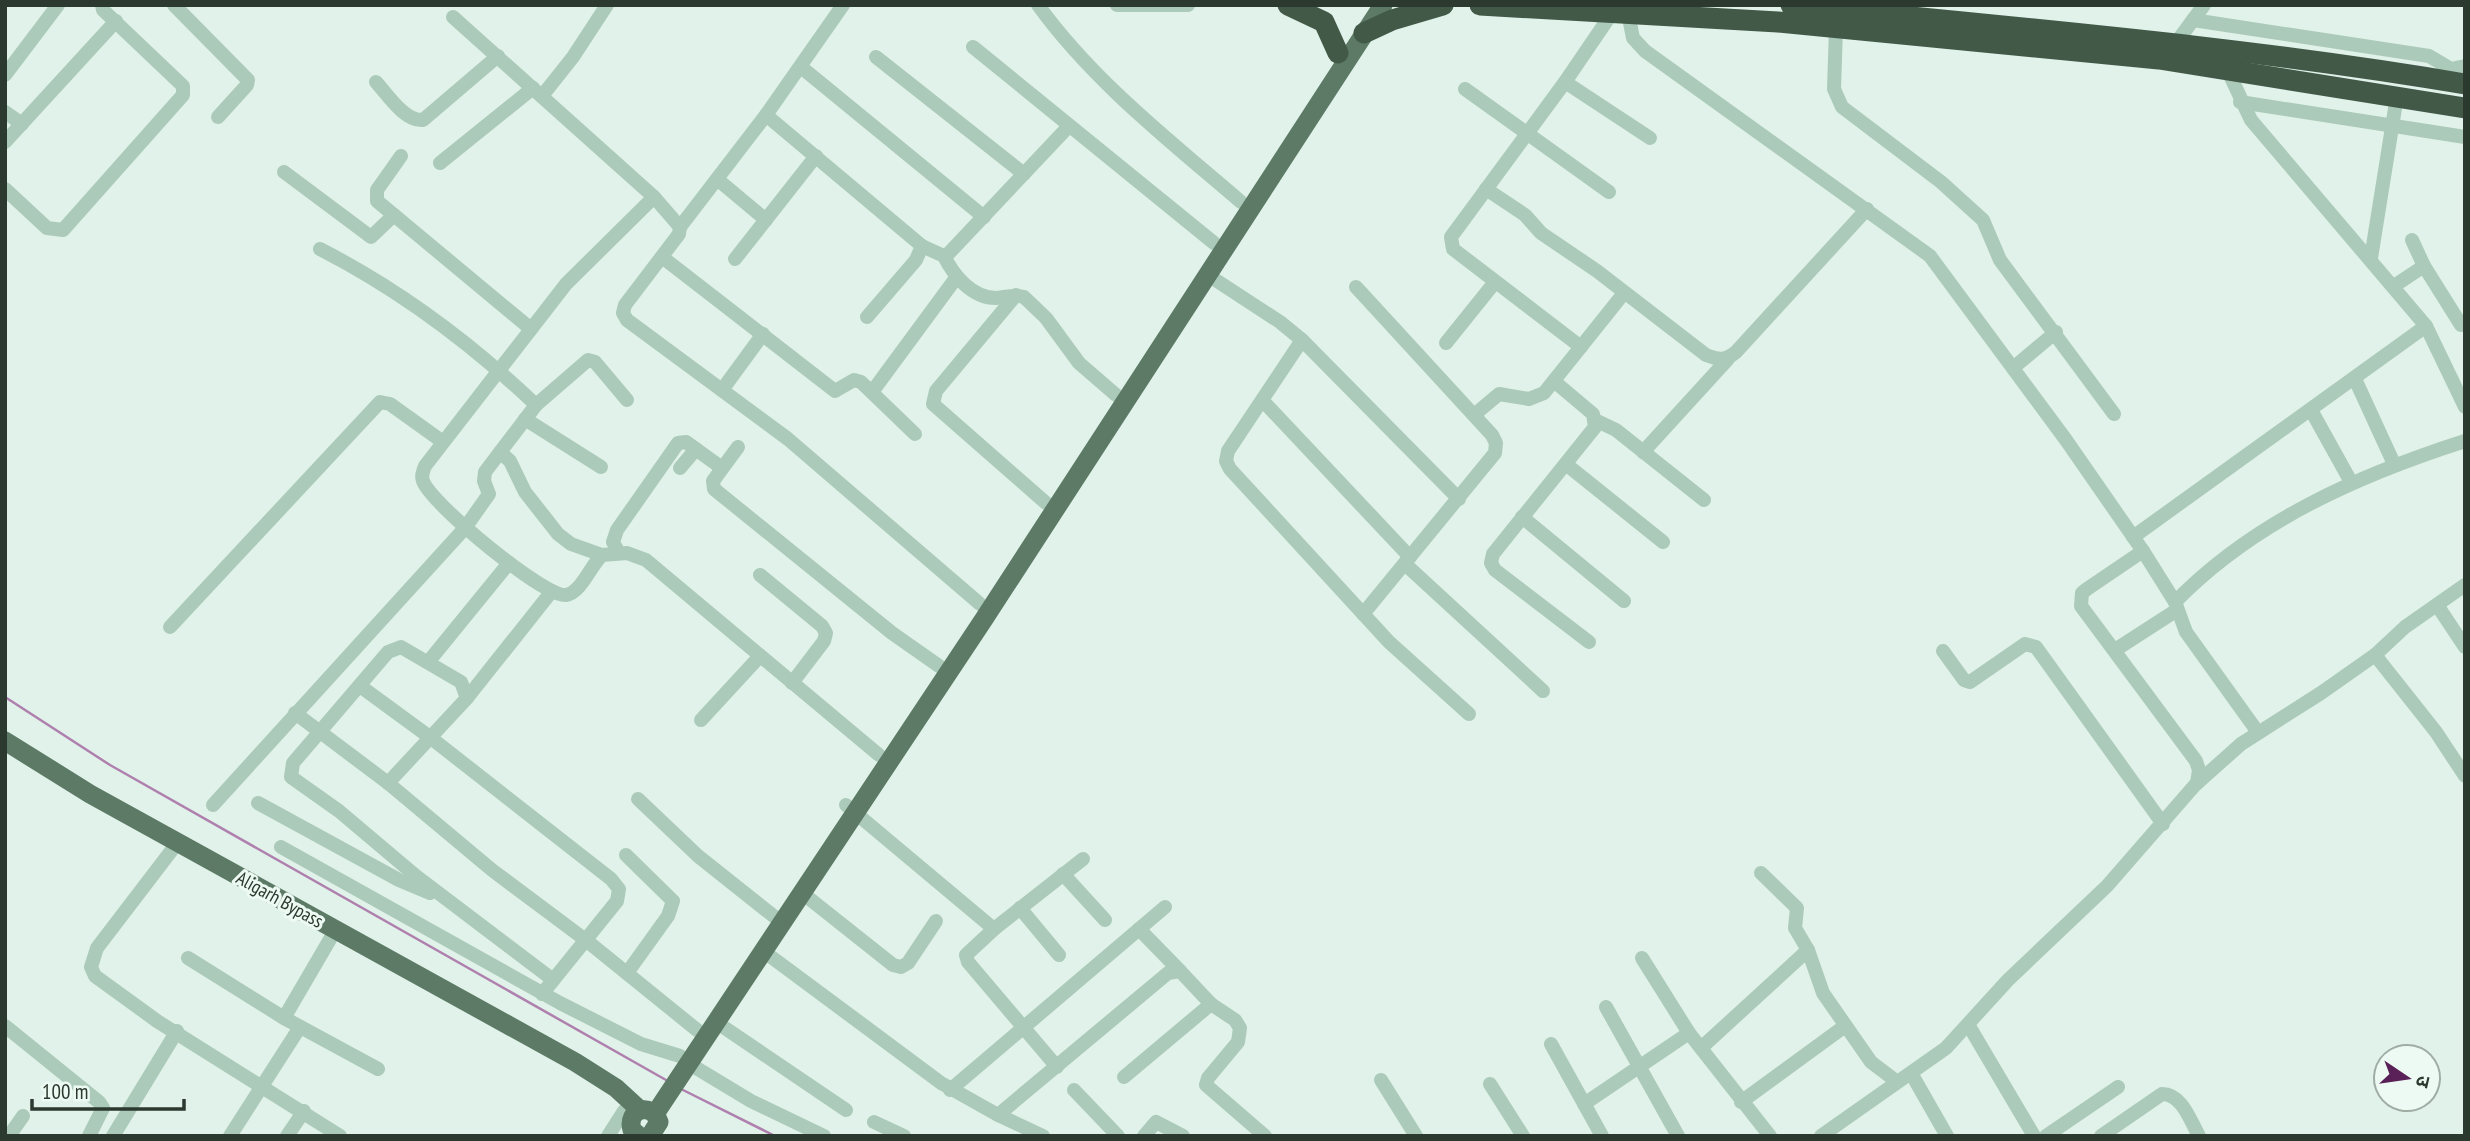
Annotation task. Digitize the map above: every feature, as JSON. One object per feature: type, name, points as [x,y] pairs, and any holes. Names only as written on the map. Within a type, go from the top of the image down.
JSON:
[{"type":"highway","points":[[1288,5],[1324,22],[1338,52]]},
{"type":"highway","points":[[1364,33],[1392,20],[1443,5]]},
{"type":"highway","points":[[1480,5],[1836,27],[2160,59],[2465,108]]},
{"type":"highway","points":[[1791,5],[1890,10],[2176,43],[2332,62],[2465,84]]},
{"type":"main road","points":[[681,1064],[716,1022],[762,950],[776,918],[801,892],[879,755],[1116,396],[1368,5]]},
{"type":"main road","points":[[645,1121],[681,1064],[697,1030],[851,808],[1208,275],[1383,5]]},
{"type":"main road","name":"Aligarh Bypass","points":[[5,741],[78,788],[557,1054],[645,1121]]},
{"type":"street","points":[[5,75],[58,5]]},
{"type":"street","points":[[5,189],[47,228],[63,230],[179,100],[184,90],[179,82],[116,22],[102,5]]},
{"type":"street","points":[[174,5],[248,80],[247,85],[218,117]]},
{"type":"street","points":[[440,163],[537,92],[573,57],[607,5]]},
{"type":"street","points":[[843,5],[766,115],[680,227],[662,257],[625,305],[623,313],[627,320],[650,340],[788,439],[980,604]]},
{"type":"street","points":[[1038,5],[1065,42],[1161,133],[1241,202]]},
{"type":"street","points":[[1117,5],[1188,5]]},
{"type":"street","points":[[2176,43],[2204,5]]},
{"type":"street","points":[[1581,347],[1450,244],[1455,230],[1620,13],[1633,38],[1645,51],[1930,256],[2143,551],[2176,606],[2186,632],[2257,731]]},
{"type":"street","points":[[453,17],[654,197],[680,227]]},
{"type":"street","points":[[2193,20],[2429,56],[2451,69],[2465,66]]},
{"type":"street","points":[[5,142],[116,22]]},
{"type":"street","points":[[1836,27],[1834,89],[1842,107],[1941,182],[1983,220],[2000,260],[2056,332],[2114,414]]},
{"type":"street","points":[[973,47],[1214,243]]},
{"type":"street","points":[[376,82],[411,118],[423,120],[498,57]]},
{"type":"street","points":[[876,57],[1024,174]]},
{"type":"street","points":[[801,67],[984,218]]},
{"type":"street","points":[[2227,69],[2240,102],[2251,120],[2371,258],[2426,326],[2465,407]]},
{"type":"street","points":[[1566,82],[1650,138]]},
{"type":"street","points":[[1465,89],[1609,192]]},
{"type":"street","points":[[2371,258],[2397,96]]},
{"type":"street","points":[[2240,102],[2465,137]]},
{"type":"street","points":[[5,112],[22,124]]},
{"type":"street","points":[[766,115],[922,246],[944,256],[956,278],[990,298],[1016,295],[1030,301],[1079,363],[1116,396]]},
{"type":"street","points":[[944,256],[984,218],[1069,125]]},
{"type":"street","points":[[401,156],[375,196],[394,215],[531,329]]},
{"type":"street","points":[[735,260],[816,156]]},
{"type":"street","points":[[284,172],[371,237],[394,215]]},
{"type":"street","points":[[717,179],[766,220]]},
{"type":"street","points":[[1486,189],[1525,215],[1541,233],[1706,355],[1718,360],[1728,359]]},
{"type":"street","points":[[602,555],[570,594],[552,591],[509,563],[465,528],[423,481],[425,466],[566,284],[654,197]]},
{"type":"street","points":[[1643,452],[1867,209]]},
{"type":"street","points":[[2412,240],[2424,266],[2461,325]]},
{"type":"street","points":[[867,317],[916,260],[922,246]]},
{"type":"street","points":[[320,249],[404,297],[499,370],[537,405]]},
{"type":"street","points":[[662,257],[835,391],[854,380],[872,391],[915,435]]},
{"type":"street","points":[[2394,286],[2424,266]]},
{"type":"street","points":[[1208,275],[1280,322],[1302,340],[1459,499]]},
{"type":"street","points":[[872,391],[956,278]]},
{"type":"street","points":[[1446,343],[1496,282]]},
{"type":"street","points":[[1356,286],[1492,435],[1496,443],[1495,453],[1363,614]]},
{"type":"street","points":[[1474,415],[1499,394],[1536,398],[1555,382],[1624,293]]},
{"type":"street","points":[[1016,295],[936,391],[933,404],[1046,503]]},
{"type":"street","points":[[2133,537],[2218,472],[2311,411],[2426,326]]},
{"type":"street","points":[[2013,368],[2056,332]]},
{"type":"street","points":[[722,390],[763,334]]},
{"type":"street","points":[[1302,340],[1264,402],[1236,438],[1226,461],[1230,469],[1399,652],[1469,713]]},
{"type":"street","points":[[214,805],[465,528],[489,494],[483,477],[537,405],[588,360],[595,362],[627,400]]},
{"type":"street","points":[[2355,379],[2394,464]]},
{"type":"street","points":[[1555,382],[1593,414],[1595,427],[1493,554],[1491,563],[1495,570],[1589,642]]},
{"type":"street","points":[[170,627],[380,402],[390,404],[443,442]]},
{"type":"street","points":[[1264,402],[1407,561],[1542,691]]},
{"type":"street","points":[[2311,411],[2351,482]]},
{"type":"street","points":[[525,419],[601,467]]},
{"type":"street","points":[[1595,420],[1616,430],[1704,500]]},
{"type":"street","points":[[619,553],[613,537],[671,448],[681,441],[722,468]]},
{"type":"street","points":[[2115,650],[2176,606],[2211,568],[2270,527],[2351,482],[2394,464],[2465,441]]},
{"type":"street","points":[[738,447],[713,481],[714,489],[892,633],[939,666]]},
{"type":"street","points":[[680,468],[696,449]]},
{"type":"street","points":[[500,452],[513,466],[525,492],[564,540],[602,555],[619,553],[646,560],[879,755]]},
{"type":"street","points":[[1566,465],[1663,542]]},
{"type":"street","points":[[1522,517],[1624,601]]},
{"type":"street","points":[[2143,551],[2087,589],[2080,600],[2081,606],[2196,761],[2199,770],[2197,783]]},
{"type":"street","points":[[429,662],[509,563]]},
{"type":"street","points":[[760,575],[822,626],[826,633],[824,641],[792,683]]},
{"type":"street","points":[[1821,1136],[1946,1048],[1969,1026],[2008,980],[2108,886],[2197,783],[2257,731],[2309,702],[2375,655],[2404,627],[2465,585]]},
{"type":"street","points":[[388,783],[467,698],[552,591]]},
{"type":"street","points":[[2437,605],[2465,647]]},
{"type":"street","points":[[1943,651],[1964,680],[1970,682],[2025,644],[2036,647],[2163,824]]},
{"type":"street","points":[[467,698],[465,687],[429,662],[397,647],[293,763],[291,777],[339,811],[444,898],[552,979]]},
{"type":"street","points":[[2375,655],[2436,732],[2465,776]]},
{"type":"street","points":[[701,720],[760,656]]},
{"type":"street","points":[[360,686],[431,737],[616,884],[620,895],[617,901],[542,994]]},
{"type":"street","points":[[295,713],[388,783],[492,870],[587,941],[697,1030]]},
{"type":"street","points":[[638,799],[698,856],[776,918]]},
{"type":"street","points":[[258,803],[399,880],[444,898]]},
{"type":"street","points":[[851,808],[994,929]]},
{"type":"street","points":[[178,842],[97,948],[90,967],[95,976],[135,1006],[340,1136]]},
{"type":"street","points":[[281,847],[542,994],[824,1136]]},
{"type":"street","points":[[626,855],[673,901],[668,916],[627,973]]},
{"type":"street","points":[[1057,1067],[968,962],[966,955],[970,948],[1083,859]]},
{"type":"street","points":[[1762,873],[1797,908],[1799,915],[1794,925],[1808,950],[1823,993],[1871,1062],[1896,1081]]},
{"type":"street","points":[[1063,874],[1105,920]]},
{"type":"street","points":[[801,892],[893,965],[901,967],[908,963],[936,921]]},
{"type":"street","points":[[950,1090],[1165,907]]},
{"type":"street","points":[[1020,908],[1059,955]]},
{"type":"street","points":[[284,1018],[335,929]]},
{"type":"street","points":[[1139,929],[1210,1004],[1235,1020],[1241,1035],[1208,1078],[1206,1085],[1265,1136]]},
{"type":"street","points":[[762,950],[950,1090],[1043,1136]]},
{"type":"street","points":[[1701,1048],[1808,950]]},
{"type":"street","points":[[188,958],[284,1018],[378,1069]]},
{"type":"street","points":[[1642,958],[1689,1033],[1770,1136]]},
{"type":"street","points":[[998,1115],[1168,973],[1180,971]]},
{"type":"street","points":[[1124,1077],[1158,1046],[1196,1020],[1210,1004]]},
{"type":"street","points":[[1605,1007],[1678,1136]]},
{"type":"street","points":[[716,1022],[846,1110]]},
{"type":"street","points":[[5,1026],[99,1102],[103,1108],[101,1115],[89,1136]]},
{"type":"street","points":[[1741,1102],[1845,1026]]},
{"type":"street","points":[[1969,1026],[2034,1136]]},
{"type":"street","points":[[230,1136],[260,1084],[300,1027]]},
{"type":"street","points":[[113,1136],[177,1031]]},
{"type":"street","points":[[1584,1104],[1689,1033]]},
{"type":"street","points":[[1551,1044],[1602,1136]]},
{"type":"street","points":[[1912,1073],[1947,1136]]},
{"type":"street","points":[[1381,1080],[1416,1136]]},
{"type":"street","points":[[1490,1084],[1523,1136]]},
{"type":"street","points":[[2046,1136],[2118,1087]]},
{"type":"street","points":[[1074,1090],[1118,1136]]},
{"type":"street","points":[[2101,1136],[2162,1094],[2171,1094],[2178,1099],[2199,1136]]},
{"type":"street","points":[[287,1136],[304,1111]]},
{"type":"street","points":[[9,1136],[23,1116]]},
{"type":"street","points":[[608,1136],[645,1121]]},
{"type":"street","points":[[874,1122],[904,1136]]},
{"type":"street","points":[[1144,1136],[1156,1122],[1183,1136]]},
{"type":"waterway","points":[[5,697],[110,765],[666,1080]]},
{"type":"waterway","points":[[681,1089],[775,1136]]}]
